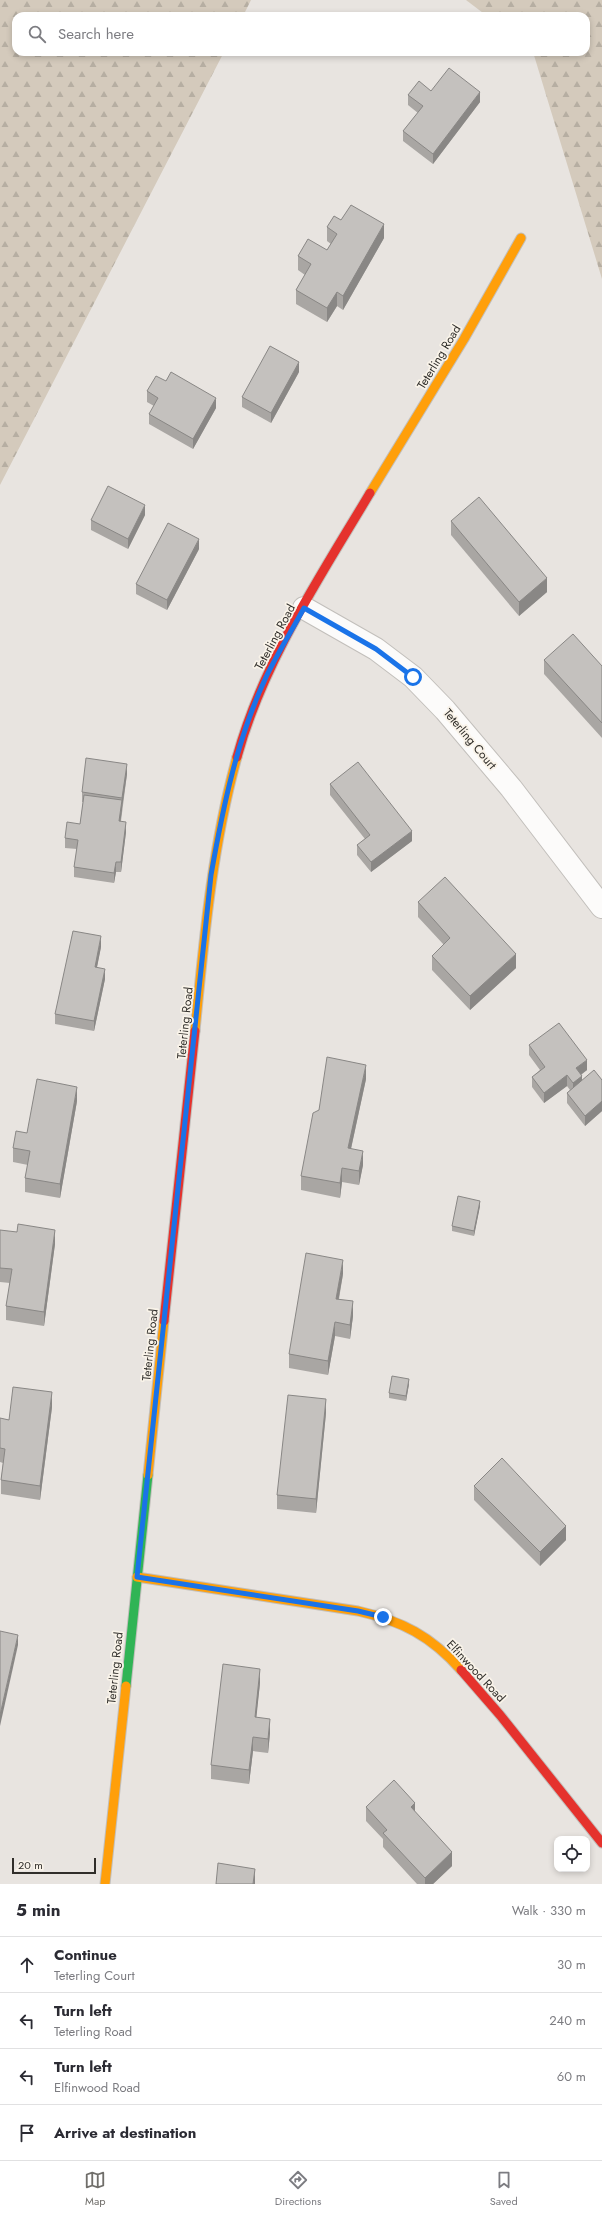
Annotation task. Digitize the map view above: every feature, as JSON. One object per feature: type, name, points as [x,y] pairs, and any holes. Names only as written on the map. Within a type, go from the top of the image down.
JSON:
[{"type":"street","name":"Teterling Road","points":[[105,1884],[211,875],[223,806],[241,742],[267,676],[329,561],[487,301],[521,238]]},
{"type":"street","name":"Teterling Court","points":[[304,608],[376,649],[418,682],[445,710],[511,788],[602,907]]},
{"type":"street","name":"Elfinwood Road","points":[[137,1577],[358,1611],[383,1617],[413,1630],[445,1652],[500,1715],[602,1842]]},
{"type":"green space","points":[[0,0],[251,0],[245,12],[12,12],[12,56],[222,56],[0,485]]},
{"type":"green space","points":[[466,0],[602,0],[602,279],[534,56],[590,56],[590,12],[482,12]]},
{"type":"building","points":[[449,68],[480,92],[433,154],[403,131],[423,106],[408,95],[419,81],[431,91]]},
{"type":"building","points":[[351,205],[384,224],[343,296],[337,292],[327,308],[296,290],[311,264],[298,256],[308,239],[327,250],[337,234],[327,227],[334,216],[341,220]]},
{"type":"building","points":[[270,346],[299,362],[271,413],[242,397]]},
{"type":"building","points":[[171,372],[216,398],[193,439],[149,414],[158,398],[147,391],[156,376],[166,381]]},
{"type":"building","points":[[108,486],[145,505],[128,539],[91,520]]},
{"type":"building","points":[[479,497],[547,578],[519,602],[451,521]]},
{"type":"building","points":[[168,523],[199,539],[167,600],[136,584]]},
{"type":"building","points":[[573,634],[602,666],[602,723],[544,660]]},
{"type":"building","points":[[86,758],[127,764],[122,798],[82,792]]},
{"type":"building","points":[[358,762],[412,831],[371,862],[357,845],[370,835],[330,784]]},
{"type":"building","points":[[84,795],[122,800],[119,821],[126,822],[121,862],[116,862],[114,873],[74,867],[78,840],[65,838],[67,822],[80,824]]},
{"type":"building","points":[[445,877],[516,954],[470,996],[432,956],[450,938],[418,902]]},
{"type":"building","points":[[73,931],[101,936],[95,967],[105,969],[94,1021],[55,1014]]},
{"type":"building","points":[[559,1023],[587,1060],[576,1068],[582,1076],[573,1083],[567,1075],[544,1093],[532,1077],[545,1067],[529,1045]]},
{"type":"building","points":[[327,1057],[366,1065],[348,1148],[363,1151],[359,1171],[342,1168],[340,1183],[301,1176],[313,1113],[319,1110]]},
{"type":"building","points":[[594,1070],[602,1080],[602,1101],[585,1116],[567,1093]]},
{"type":"building","points":[[37,1079],[77,1087],[60,1184],[25,1178],[30,1151],[13,1148],[16,1131],[27,1133]]},
{"type":"building","points":[[458,1196],[480,1201],[474,1231],[452,1226]]},
{"type":"building","points":[[18,1224],[55,1230],[44,1312],[6,1306],[12,1269],[0,1268],[0,1230],[17,1232]]},
{"type":"building","points":[[306,1253],[343,1260],[336,1299],[353,1301],[350,1325],[335,1322],[328,1361],[289,1354]]},
{"type":"building","points":[[392,1376],[409,1379],[406,1396],[389,1393]]},
{"type":"building","points":[[13,1387],[52,1392],[40,1486],[1,1480],[5,1449],[0,1448],[0,1418],[9,1420]]},
{"type":"building","points":[[288,1395],[326,1399],[316,1499],[277,1495]]},
{"type":"building","points":[[502,1458],[566,1526],[540,1552],[474,1486]]},
{"type":"building","points":[[0,1631],[18,1635],[0,1715]]},
{"type":"building","points":[[223,1664],[260,1669],[255,1717],[270,1719],[268,1739],[253,1737],[249,1770],[211,1765]]},
{"type":"building","points":[[394,1780],[415,1803],[411,1807],[452,1852],[425,1878],[383,1833],[387,1830],[366,1807]]},
{"type":"building","points":[[218,1863],[255,1869],[253,1884],[216,1884]]},
{"type":"traffic: fast","points":[[126,1686],[148,1475]]},
{"type":"traffic: slow","points":[[370,493],[464,339],[521,238]]},
{"type":"traffic: slow","points":[[195,1031],[215,859],[228,791],[237,757]]},
{"type":"traffic: slow","points":[[148,1475],[164,1321]]},
{"type":"traffic: slow","points":[[137,1577],[358,1611],[374,1615],[402,1625],[427,1639],[450,1658],[461,1670]]},
{"type":"traffic: slow","points":[[105,1884],[126,1686]]},
{"type":"traffic: jam","points":[[237,757],[248,722],[277,654],[313,588],[370,493]]},
{"type":"traffic: jam","points":[[164,1321],[195,1031]]},
{"type":"traffic: jam","points":[[461,1670],[500,1715],[602,1843]]},
{"type":"route","points":[[383,1617],[358,1611],[137,1577],[207,930],[211,875],[223,806],[241,742],[267,676],[304,608],[376,649],[413,677]]}]
